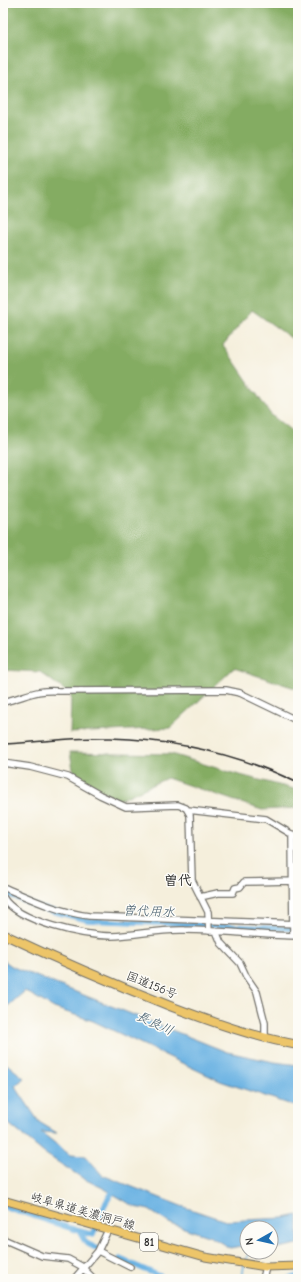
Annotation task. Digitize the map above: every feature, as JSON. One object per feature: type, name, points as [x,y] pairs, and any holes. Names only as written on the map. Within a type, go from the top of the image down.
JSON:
[{"type":"highway","name":"国道156号","points":[[3,934],[144,996],[265,1038],[298,1045]]},
{"type":"main road","name":"岐阜県道美濃洞戸線","points":[[3,1200],[205,1257],[266,1267],[298,1266]]},
{"type":"street","points":[[3,702],[34,691],[44,690],[226,690],[240,693],[298,720]]},
{"type":"street","points":[[3,763],[30,767],[68,776],[100,795],[126,807],[178,805],[184,806],[188,810],[260,817],[272,821],[298,838]]},
{"type":"street","points":[[188,810],[192,880],[208,912],[209,925]]},
{"type":"street","points":[[292,834],[294,929]]},
{"type":"street","points":[[200,897],[218,892],[233,892],[235,888],[240,887],[244,882],[292,881]]},
{"type":"street","points":[[3,888],[42,904],[71,913],[92,916],[164,924],[294,929]]},
{"type":"street","points":[[3,896],[9,904],[31,918],[68,930],[112,936],[164,924],[209,925],[216,931],[221,943],[240,963],[246,976],[258,992],[265,1023],[265,1038]]},
{"type":"street","points":[[216,931],[294,929]]},
{"type":"street","points":[[74,1279],[100,1249],[108,1230]]},
{"type":"street","points":[[3,1239],[42,1256],[68,1259],[82,1268],[94,1279]]},
{"type":"street","points":[[100,1249],[130,1267]]},
{"type":"street","points":[[263,1279],[266,1267]]},
{"type":"green space","points":[[3,3],[298,3],[298,343],[252,310],[223,345],[271,415],[298,436],[298,689],[234,668],[170,728],[70,733],[71,695],[40,672],[3,670]]},
{"type":"green space","points":[[70,752],[171,754],[236,774],[298,790],[298,808],[262,810],[167,778],[117,801],[74,775]]},
{"type":"water","points":[[3,960],[13,967],[227,1052],[274,1062],[298,1065],[298,1107],[220,1081],[93,1021],[54,1008],[25,991],[9,1005],[3,1008]]},
{"type":"water","points":[[3,1061],[24,1078],[15,1086],[39,1122],[57,1133],[41,1132],[70,1155],[86,1156],[102,1175],[181,1206],[226,1221],[239,1220],[239,1246],[230,1248],[211,1237],[169,1223],[149,1210],[135,1207],[103,1188],[84,1179],[44,1153],[3,1119]]},
{"type":"water","points":[[298,1215],[298,1244],[279,1248],[279,1220],[245,1220],[284,1218]]},
{"type":"waterway","name":"曽代用水","points":[[3,892],[40,908],[88,920],[298,929]]},
{"type":"waterway","points":[[79,1231],[93,1235],[105,1204],[115,1188]]},
{"type":"waterway","points":[[3,1206],[79,1231],[86,1243],[102,1251]]},
{"type":"waterway","points":[[120,1259],[167,1279]]},
{"type":"waterway","points":[[242,1279],[244,1265]]},
{"type":"waterway","points":[[289,1279],[298,1276]]},
{"type":"railway","points":[[3,744],[70,739],[110,738],[134,739],[182,745],[206,750],[253,764],[298,783]]},
{"type":"district","name":"曽代","points":[[178,880]]},
{"type":"water label","name":"長良川","points":[[155,1023]]}]
